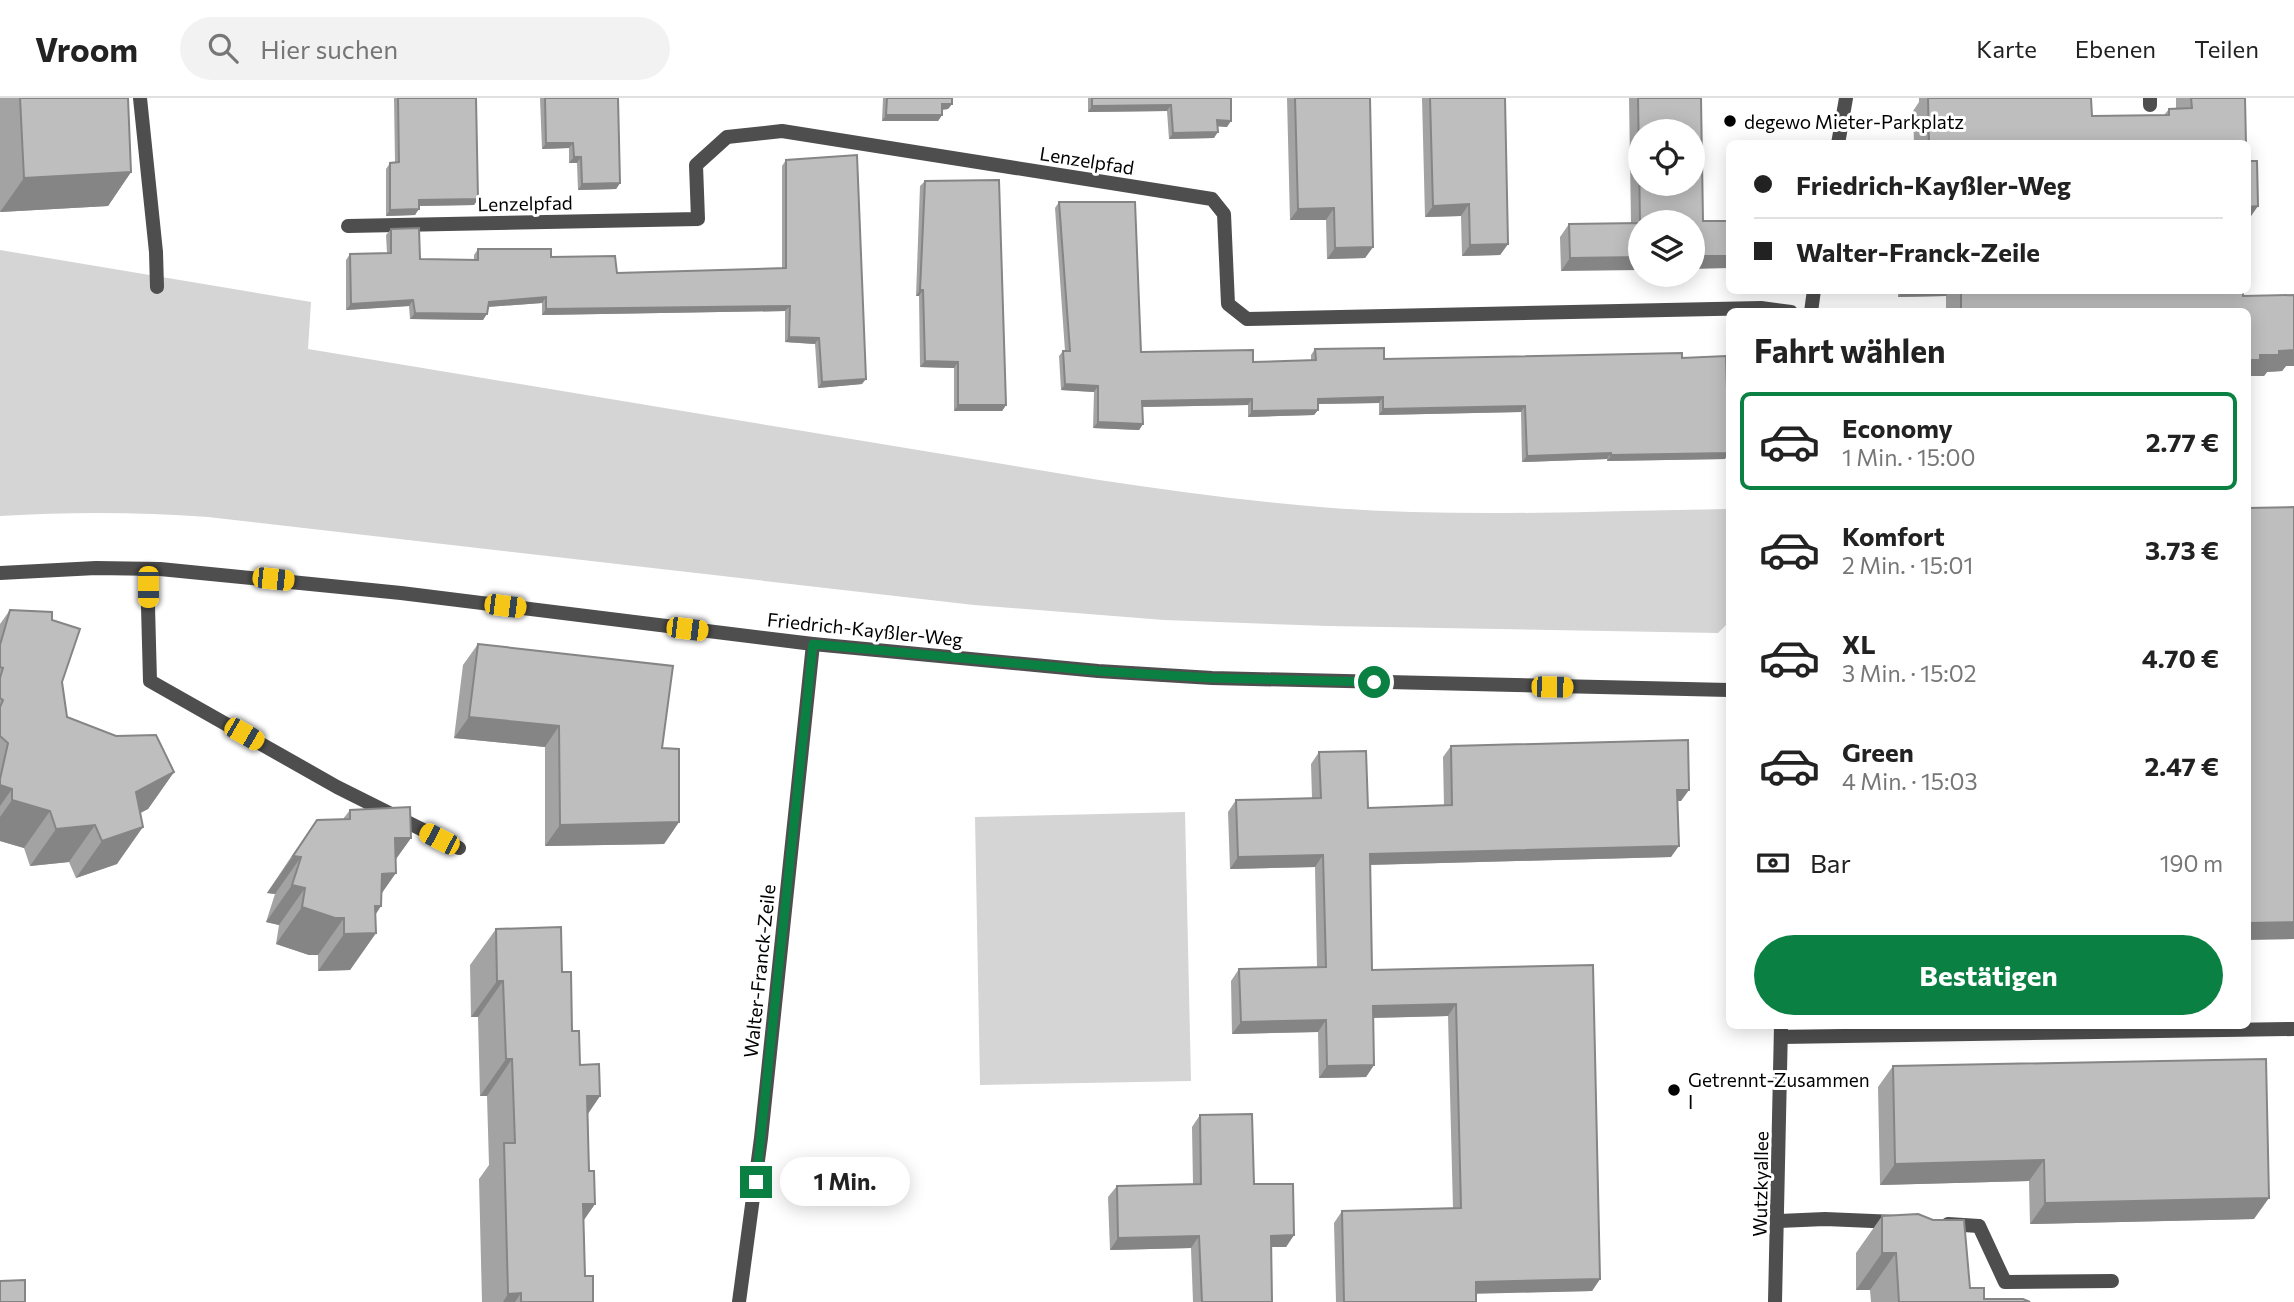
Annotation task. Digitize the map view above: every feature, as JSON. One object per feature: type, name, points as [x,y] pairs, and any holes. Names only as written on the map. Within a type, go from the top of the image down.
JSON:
[{"type":"street","points":[[140,98],[158,287]]},
{"type":"street","points":[[1839,140],[1846,98]]},
{"type":"street","name":"Lenzelpfad","points":[[348,226],[698,219],[696,165],[727,137],[782,131],[1212,200],[1224,214],[1228,304],[1247,319],[1726,309]]},
{"type":"street","name":"Friedrich-Kayßler-Weg","points":[[0,573],[69,568],[147,569],[401,593],[813,644],[1086,670],[1212,678],[1726,690]]},
{"type":"street","points":[[147,569],[150,681],[337,787],[458,848]]},
{"type":"street","name":"Walter-Franck-Zeile","points":[[739,1302],[760,1151],[813,644]]},
{"type":"street","points":[[1781,1031],[2294,1029]]},
{"type":"street","name":"Wutzkyallee","points":[[1775,1302],[1779,1221],[1781,1031]]},
{"type":"street","points":[[1779,1221],[1825,1219],[1979,1226],[2005,1282],[2112,1281]]},
{"type":"shaded area","points":[[0,250],[311,302],[308,349],[1099,480],[1237,499],[1371,510],[1524,513],[1726,509],[1726,625],[1718,633],[1328,626],[1164,620],[974,605],[208,517],[104,513],[0,516]]},
{"type":"shaded area","points":[[1185,812],[1191,1081],[980,1085],[975,817]]},
{"type":"building","points":[[20,98],[128,98],[131,172],[24,178]]},
{"type":"building","points":[[398,98],[476,98],[478,199],[419,200],[419,209],[390,210],[390,163],[399,162]]},
{"type":"building","points":[[545,98],[618,98],[620,183],[582,184],[581,157],[574,157],[573,143],[546,143]]},
{"type":"building","points":[[887,98],[952,98],[952,104],[942,104],[942,115],[886,115]]},
{"type":"building","points":[[1092,98],[1231,98],[1231,121],[1217,120],[1218,132],[1173,133],[1171,105],[1092,106]]},
{"type":"building","points":[[1295,98],[1370,98],[1373,247],[1335,248],[1334,208],[1298,209]]},
{"type":"building","points":[[1430,98],[1505,98],[1508,244],[1470,245],[1469,204],[1433,206]]},
{"type":"building","points":[[1638,98],[1701,98],[1701,119],[1638,119]]},
{"type":"building","points":[[1928,98],[2091,98],[2092,116],[2169,115],[2169,109],[2192,108],[2191,98],[2245,98],[2246,140],[1929,140]]},
{"type":"building","points":[[857,155],[866,379],[822,382],[819,338],[789,337],[790,306],[546,309],[546,297],[489,302],[487,314],[415,313],[413,300],[351,304],[350,254],[391,253],[391,229],[419,228],[420,259],[478,260],[478,249],[551,249],[551,257],[615,256],[617,273],[786,268],[786,160]]},
{"type":"building","points":[[2251,161],[2257,161],[2258,206],[2251,207]]},
{"type":"building","points":[[999,180],[1006,405],[958,405],[958,362],[925,361],[923,290],[920,290],[925,181]]},
{"type":"building","points":[[1640,196],[1703,196],[1703,210],[1640,210]]},
{"type":"building","points":[[1059,202],[1135,202],[1141,352],[1253,350],[1253,362],[1316,360],[1315,349],[1384,348],[1384,359],[1682,353],[1682,358],[1726,356],[1726,453],[1527,456],[1525,406],[1383,409],[1383,397],[1318,399],[1318,410],[1252,411],[1252,399],[1142,401],[1143,424],[1098,422],[1098,386],[1065,384],[1063,351],[1070,351]]},
{"type":"building","points":[[1705,221],[1726,221],[1726,256],[1705,256]]},
{"type":"building","points":[[1628,223],[1628,257],[1570,258],[1569,224]]},
{"type":"building","points":[[1961,294],[2294,295],[2294,350],[2279,351],[2279,355],[2260,355],[2260,360],[2251,360],[2251,308],[1961,308]]},
{"type":"building","points":[[2294,507],[2294,922],[2251,923],[2251,508]]},
{"type":"building","points":[[10,610],[52,612],[52,620],[80,629],[62,682],[67,717],[116,736],[156,735],[174,772],[136,792],[143,827],[102,841],[95,825],[56,829],[50,811],[12,800],[12,789],[0,785],[8,743],[0,736],[0,707],[3,700],[0,698],[0,678],[3,668],[0,667],[0,645]]},
{"type":"building","points":[[478,644],[673,666],[662,748],[679,749],[679,822],[560,825],[559,726],[469,717]]},
{"type":"building","points":[[1688,740],[1689,790],[1677,790],[1679,846],[1370,854],[1372,970],[1593,965],[1600,1279],[1476,1282],[1476,1302],[1344,1302],[1342,1211],[1461,1208],[1456,1004],[1373,1006],[1374,1065],[1327,1066],[1326,1020],[1241,1022],[1239,969],[1326,967],[1323,855],[1238,857],[1236,800],[1321,798],[1319,752],[1366,751],[1368,808],[1452,805],[1451,746]]},
{"type":"building","points":[[410,807],[411,838],[395,838],[396,873],[382,874],[381,906],[375,906],[376,933],[344,934],[344,918],[335,918],[302,907],[305,888],[292,885],[301,857],[293,856],[317,820],[350,819],[350,810]]},
{"type":"building","points":[[561,927],[562,972],[571,972],[572,1031],[579,1031],[580,1065],[599,1064],[600,1096],[587,1096],[589,1171],[594,1171],[595,1204],[583,1204],[585,1276],[593,1276],[593,1302],[521,1302],[521,1293],[508,1294],[504,1143],[515,1143],[512,1059],[506,1059],[503,981],[497,981],[496,929]]},
{"type":"building","points":[[2266,1059],[2269,1198],[2045,1203],[2044,1160],[1895,1164],[1893,1066]]},
{"type":"building","points":[[1252,1114],[1254,1184],[1293,1184],[1294,1235],[1271,1236],[1272,1302],[1202,1302],[1199,1236],[1118,1238],[1117,1186],[1201,1184],[1200,1115]]},
{"type":"building","points":[[1918,1214],[1933,1220],[1964,1220],[1970,1288],[1984,1288],[1984,1299],[2023,1299],[2030,1302],[1899,1302],[1896,1253],[1882,1253],[1882,1216]]},
{"type":"building","points":[[25,1280],[25,1302],[0,1302],[0,1281]]},
{"type":"place","name":"degewo Mieter-Parkplatz","points":[[1730,121]]},
{"type":"place","name":"Getrennt-Zusammen I","points":[[1674,1090]]},
{"type":"route","points":[[756,1182],[813,644],[1098,671],[1212,678],[1374,682]]}]
